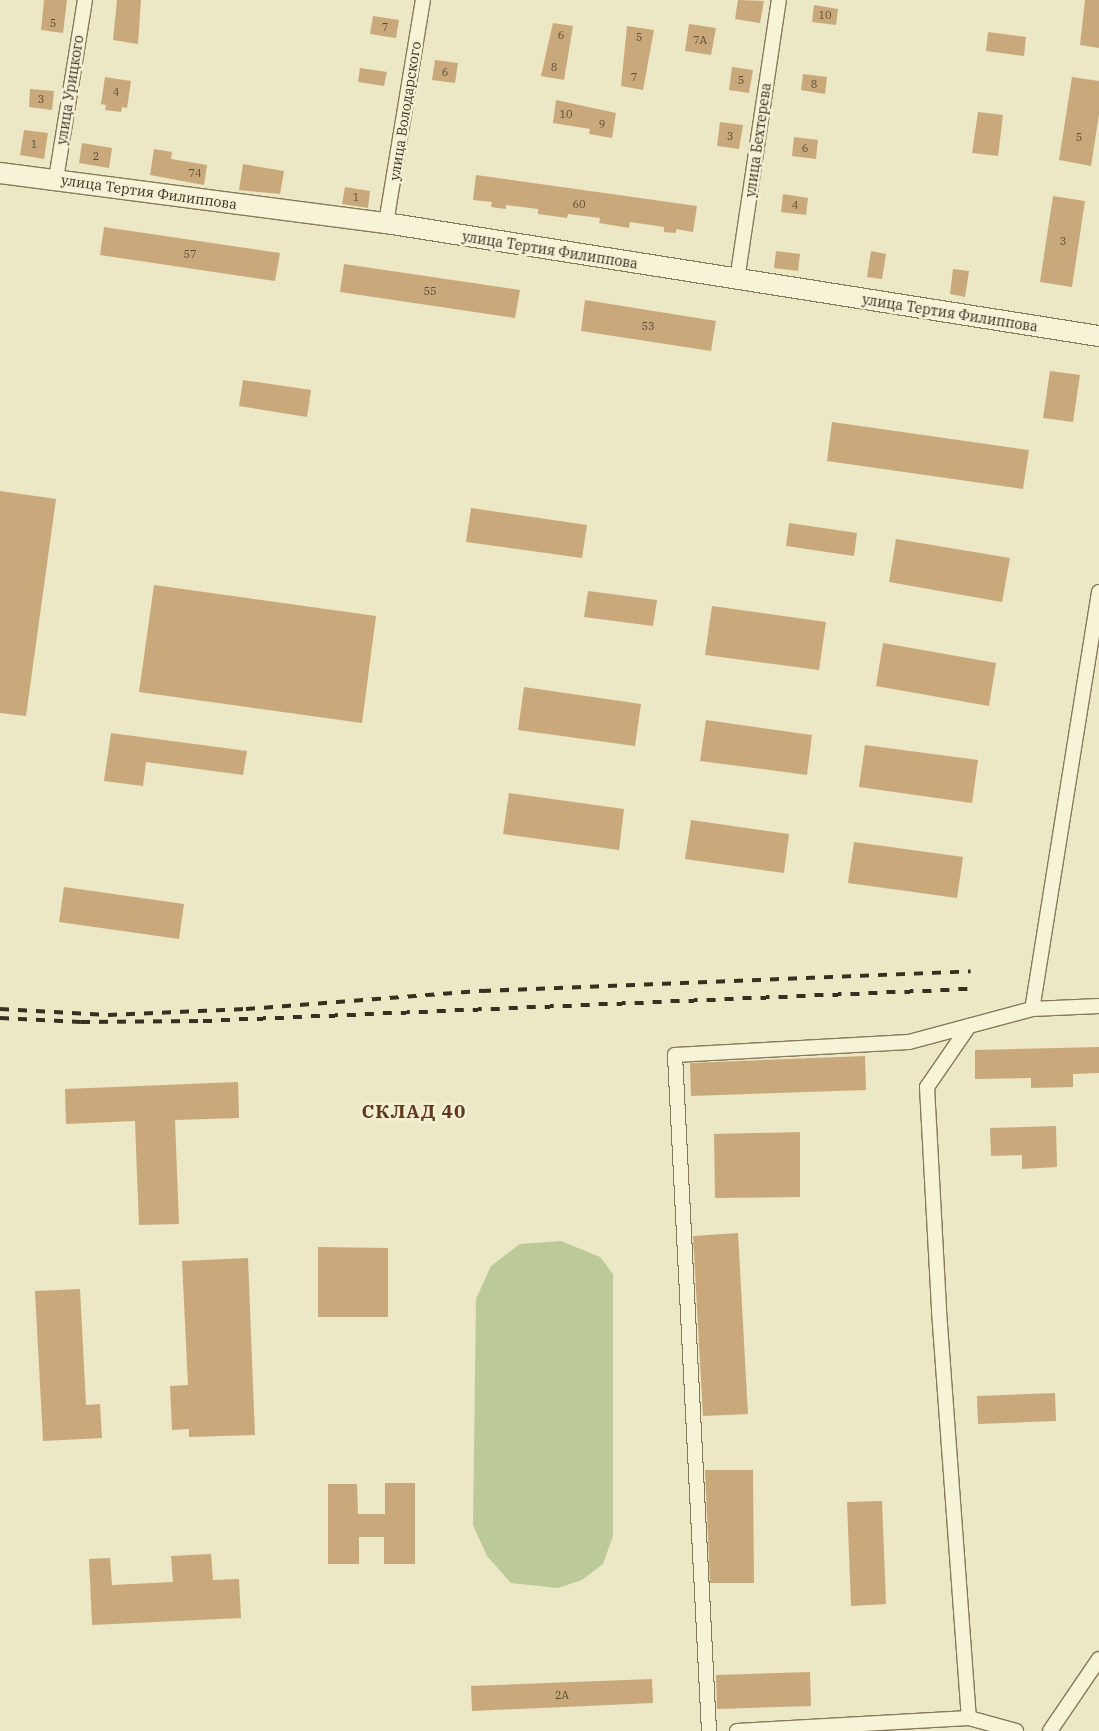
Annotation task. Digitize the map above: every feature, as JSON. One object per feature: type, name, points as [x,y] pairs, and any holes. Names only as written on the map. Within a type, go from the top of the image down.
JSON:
[{"type":"street","name":"улица Урицкого","points":[[56,179],[85,0]]},
{"type":"street","name":"улица Володарского","points":[[386,223],[423,0]]},
{"type":"street","name":"улица Бехтерева","points":[[737,280],[779,0]]},
{"type":"street","name":"улица Тертия Филиппова","points":[[0,173],[386,223],[1099,336]]},
{"type":"street","points":[[1032,1009],[1099,592]]},
{"type":"street","points":[[709,1731],[675,1055],[909,1042],[1032,1009],[1099,1006]]},
{"type":"street","points":[[969,1026],[927,1087],[939,1311],[969,1718]]},
{"type":"street","points":[[1050,1731],[1099,1659]]},
{"type":"street","points":[[737,1731],[969,1718],[1016,1731]]},
{"type":"green space","points":[[561,1241],[600,1257],[613,1274],[613,1536],[603,1564],[582,1580],[558,1588],[511,1583],[487,1556],[473,1525],[476,1299],[491,1266],[520,1244]]},
{"type":"building","points":[[44,0],[67,0],[63,33],[41,30]]},
{"type":"building","points":[[117,0],[141,0],[138,44],[113,40]]},
{"type":"building","points":[[738,0],[764,1],[760,23],[735,19]]},
{"type":"building","points":[[1085,0],[1099,0],[1099,48],[1080,45]]},
{"type":"building","points":[[814,5],[838,9],[836,25],[812,22]]},
{"type":"building","points":[[373,16],[399,20],[396,38],[370,34]]},
{"type":"building","points":[[553,23],[573,26],[564,80],[541,76]]},
{"type":"building","points":[[689,24],[716,28],[711,55],[685,51]]},
{"type":"building","points":[[627,26],[654,30],[643,90],[621,86]]},
{"type":"building","points":[[988,32],[1026,37],[1024,56],[986,51]]},
{"type":"building","points":[[435,60],[458,63],[455,83],[432,80]]},
{"type":"building","points":[[732,67],[753,70],[749,93],[729,90]]},
{"type":"building","points":[[360,68],[387,72],[384,86],[358,82]]},
{"type":"building","points":[[803,74],[827,77],[825,94],[801,90]]},
{"type":"building","points":[[105,77],[131,81],[127,108],[122,107],[121,112],[105,110],[106,105],[101,104]]},
{"type":"building","points":[[1072,77],[1099,81],[1099,114],[1091,166],[1059,160]]},
{"type":"building","points":[[30,89],[54,91],[52,110],[29,107]]},
{"type":"building","points":[[556,100],[616,113],[612,138],[589,134],[590,129],[553,123]]},
{"type":"building","points":[[978,112],[1003,115],[998,156],[972,153]]},
{"type":"building","points":[[720,122],[743,125],[739,149],[717,146]]},
{"type":"building","points":[[24,130],[48,133],[44,159],[20,155]]},
{"type":"building","points":[[794,137],[818,140],[816,159],[792,156]]},
{"type":"building","points":[[82,143],[112,148],[109,168],[79,163]]},
{"type":"building","points":[[154,149],[172,152],[171,159],[207,165],[204,185],[150,175]]},
{"type":"building","points":[[243,164],[284,171],[280,194],[239,190]]},
{"type":"building","points":[[476,175],[697,206],[693,232],[676,229],[676,233],[664,232],[664,227],[630,222],[629,228],[599,223],[600,218],[568,214],[567,218],[538,214],[538,209],[506,205],[506,209],[491,207],[492,202],[473,200]]},
{"type":"building","points":[[345,187],[370,191],[368,208],[342,204]]},
{"type":"building","points":[[783,194],[808,198],[806,215],[781,212]]},
{"type":"building","points":[[1053,196],[1085,201],[1072,287],[1040,282]]},
{"type":"building","points":[[104,227],[280,253],[275,281],[100,255]]},
{"type":"building","points":[[776,251],[800,254],[798,271],[774,268]]},
{"type":"building","points":[[871,251],[886,254],[882,279],[867,277]]},
{"type":"building","points":[[344,264],[520,290],[515,318],[340,292]]},
{"type":"building","points":[[953,269],[969,271],[965,297],[950,294]]},
{"type":"building","points":[[585,300],[716,321],[711,351],[581,331]]},
{"type":"building","points":[[1050,371],[1080,375],[1073,422],[1043,418]]},
{"type":"building","points":[[243,380],[311,390],[307,417],[239,406]]},
{"type":"building","points":[[832,422],[1029,450],[1023,489],[827,461]]},
{"type":"building","points":[[0,491],[56,499],[26,716],[0,713]]},
{"type":"building","points":[[471,508],[587,525],[582,558],[466,542]]},
{"type":"building","points":[[789,523],[857,533],[854,556],[786,546]]},
{"type":"building","points":[[896,539],[1010,558],[1002,602],[889,582]]},
{"type":"building","points":[[154,585],[376,616],[362,723],[139,692]]},
{"type":"building","points":[[588,591],[657,600],[653,626],[584,617]]},
{"type":"building","points":[[712,606],[826,622],[819,670],[705,655]]},
{"type":"building","points":[[883,643],[996,663],[989,706],[876,686]]},
{"type":"building","points":[[524,687],[641,704],[635,746],[518,730]]},
{"type":"building","points":[[706,720],[812,735],[807,775],[700,761]]},
{"type":"building","points":[[111,733],[247,751],[243,775],[146,762],[143,786],[104,781]]},
{"type":"building","points":[[865,745],[978,760],[972,803],[859,787]]},
{"type":"building","points":[[509,793],[624,809],[619,850],[503,834]]},
{"type":"building","points":[[691,820],[789,834],[784,873],[685,859]]},
{"type":"building","points":[[854,842],[963,857],[957,898],[848,883]]},
{"type":"building","points":[[64,887],[184,904],[179,939],[59,922]]},
{"type":"building","points":[[1099,1047],[1099,1073],[1073,1074],[1073,1087],[1031,1088],[1031,1078],[975,1079],[975,1050]]},
{"type":"building","points":[[865,1056],[866,1090],[691,1096],[690,1063]]},
{"type":"building","points":[[238,1082],[239,1118],[175,1120],[179,1224],[139,1225],[135,1121],[66,1124],[65,1089]]},
{"type":"building","points":[[1056,1126],[1057,1167],[1022,1169],[1022,1155],[991,1156],[990,1128]]},
{"type":"building","points":[[800,1132],[800,1197],[715,1198],[714,1134]]},
{"type":"building","points":[[738,1233],[748,1414],[703,1416],[693,1236]]},
{"type":"building","points":[[318,1247],[388,1248],[388,1317],[318,1317]]},
{"type":"building","points":[[248,1258],[255,1435],[189,1437],[189,1429],[172,1430],[170,1386],[188,1385],[182,1261]]},
{"type":"building","points":[[80,1289],[86,1405],[100,1404],[102,1438],[43,1441],[35,1291]]},
{"type":"building","points":[[1055,1393],[1056,1421],[978,1424],[977,1396]]},
{"type":"building","points":[[705,1470],[753,1470],[754,1583],[710,1583]]},
{"type":"building","points":[[385,1483],[415,1483],[415,1564],[384,1564],[384,1537],[359,1537],[359,1564],[328,1564],[328,1484],[357,1484],[358,1514],[385,1514]]},
{"type":"building","points":[[882,1501],[886,1604],[851,1606],[847,1502]]},
{"type":"building","points":[[211,1554],[213,1580],[239,1579],[241,1618],[92,1625],[89,1559],[110,1558],[112,1585],[173,1582],[171,1556]]},
{"type":"building","points":[[810,1672],[811,1706],[717,1709],[716,1675]]},
{"type":"building","points":[[652,1679],[653,1703],[472,1711],[471,1686]]},
{"type":"railway","points":[[0,1009],[108,1015],[246,1009],[482,991],[971,971]]},
{"type":"railway","points":[[0,1018],[81,1022],[203,1021],[970,989]]},
{"type":"district","name":"СКЛАД 40","points":[[414,1112]]}]
